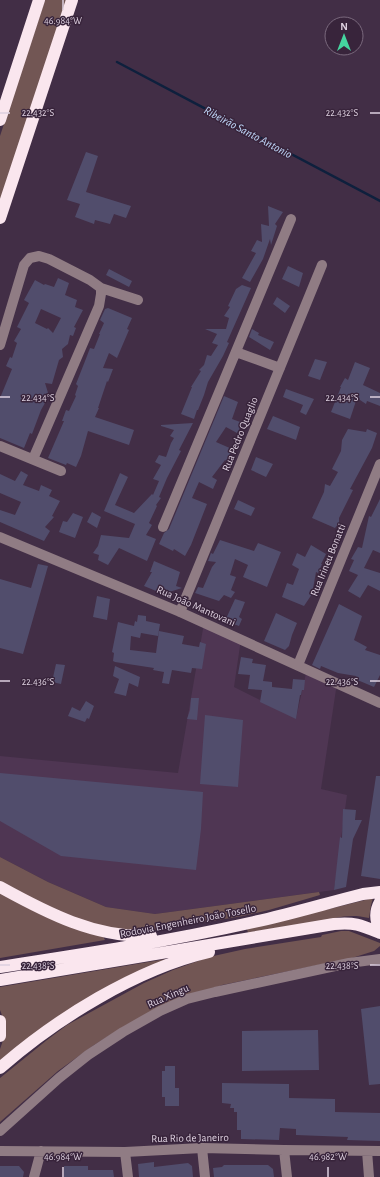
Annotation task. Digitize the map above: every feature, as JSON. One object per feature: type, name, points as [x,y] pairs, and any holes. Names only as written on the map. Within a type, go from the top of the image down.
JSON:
[{"type":"highway","points":[[0,120],[39,0]]},
{"type":"highway","points":[[0,218],[72,0]]},
{"type":"highway","points":[[0,887],[30,904],[66,921],[104,932],[126,936],[162,936],[214,931]]},
{"type":"highway","name":"Rodovia Engenheiro João Tosello","points":[[0,967],[214,931],[256,922],[363,894],[380,892]]},
{"type":"highway","points":[[380,902],[376,912],[376,918],[380,929]]},
{"type":"highway","points":[[0,980],[348,923],[357,923],[380,933]]},
{"type":"highway","points":[[0,1068],[68,1016],[105,994],[144,975],[199,954],[305,929]]},
{"type":"highway","points":[[0,1020],[0,1036]]},
{"type":"street","points":[[163,527],[291,219]]},
{"type":"street","points":[[0,345],[24,265],[30,258],[39,256],[49,259],[90,280],[101,288],[138,300]]},
{"type":"street","name":"Rua Pedro Quaglio","points":[[180,612],[322,265]]},
{"type":"street","points":[[34,459],[99,306],[102,294],[101,288]]},
{"type":"street","points":[[236,352],[280,368]]},
{"type":"street","points":[[0,446],[61,471]]},
{"type":"street","name":"Rua Irineu Bonatti","points":[[298,665],[380,464]]},
{"type":"street","name":"Rua João Mantovani","points":[[0,537],[180,612],[380,703]]},
{"type":"street","name":"Rua Xingu","points":[[0,1131],[59,1078],[88,1055],[123,1032],[160,1011],[187,999],[216,992],[349,963],[380,959]]},
{"type":"street","points":[[202,1148],[205,1177]]},
{"type":"street","name":"Rua Rio de Janeiro","points":[[0,1151],[125,1152],[202,1148],[380,1150]]},
{"type":"street","points":[[284,1150],[287,1177]]},
{"type":"street","points":[[368,1150],[369,1177]]},
{"type":"street","points":[[34,1177],[41,1151]]},
{"type":"street","points":[[125,1152],[128,1177]]},
{"type":"shaded area","points":[[45,0],[67,0],[0,203],[0,136]]},
{"type":"shaded area","points":[[204,623],[241,639],[234,687],[296,718],[307,669],[337,683],[321,789],[347,795],[334,890],[155,914],[106,907],[48,882],[0,857],[0,756],[178,773]]},
{"type":"shaded area","points":[[0,857],[48,882],[106,907],[155,914],[319,892],[320,895],[243,916],[150,931],[115,929],[71,918],[0,882]]},
{"type":"shaded area","points":[[0,892],[103,936],[105,940],[0,958]]},
{"type":"shaded area","points":[[373,898],[369,918],[355,916],[342,917],[248,933],[247,929],[322,909],[325,910]]},
{"type":"shaded area","points":[[349,931],[380,943],[380,946],[374,951],[352,958],[222,985],[128,1024],[94,1045],[58,1071],[0,1122],[0,1078],[67,1025],[144,983],[173,970],[209,957],[245,949],[321,937],[322,935]]},
{"type":"shaded area","points":[[178,957],[139,974],[0,1064],[0,1049],[5,1035],[3,1018],[0,1010],[0,987]]},
{"type":"building","points":[[86,152],[98,156],[86,192],[131,206],[126,218],[114,214],[110,224],[95,220],[94,224],[75,217],[80,204],[67,200]]},
{"type":"building","points":[[268,206],[283,212],[275,224],[277,226],[271,245],[270,239],[263,259],[250,282],[242,278],[256,253],[251,251],[257,240],[262,242],[261,224],[269,226]]},
{"type":"building","points":[[288,266],[303,273],[299,287],[282,279]]},
{"type":"building","points":[[109,269],[132,281],[129,287],[106,275]]},
{"type":"building","points":[[58,278],[69,283],[65,295],[77,300],[75,307],[83,310],[74,327],[76,328],[73,336],[70,335],[68,344],[62,349],[63,357],[59,360],[52,384],[45,383],[49,396],[24,448],[0,438],[0,398],[12,369],[6,366],[10,357],[12,358],[17,343],[14,341],[21,329],[17,327],[29,303],[24,300],[35,280],[44,285],[54,287]],"holes":[[[41,309],[61,318],[53,333],[48,328],[47,329],[35,323]]]},
{"type":"building","points":[[242,285],[251,288],[227,342],[229,343],[208,382],[194,419],[181,414],[191,387],[201,371],[199,370],[204,365],[207,355],[211,356],[218,345],[212,343],[217,334],[205,329],[226,329],[229,318],[224,316],[230,307],[228,306],[236,289]]},
{"type":"building","points":[[277,297],[290,306],[285,313],[273,304]]},
{"type":"building","points":[[108,308],[132,318],[127,329],[129,330],[117,358],[109,353],[103,368],[113,369],[108,382],[107,381],[95,417],[134,430],[129,445],[88,431],[81,456],[76,467],[67,463],[66,465],[48,458],[64,421],[62,421],[66,410],[69,411],[76,396],[78,386],[76,384],[90,348],[94,349],[100,334],[104,323],[100,320],[105,309]]},
{"type":"building","points":[[252,329],[259,333],[258,335],[274,342],[270,350],[249,337]]},
{"type":"building","points":[[315,359],[327,362],[320,380],[308,376]]},
{"type":"building","points":[[355,362],[370,368],[363,385],[380,393],[380,406],[367,401],[366,404],[357,398],[350,419],[331,412],[340,387],[345,378],[348,380]]},
{"type":"building","points":[[286,389],[314,399],[306,415],[300,412],[303,405],[283,397]]},
{"type":"building","points":[[224,396],[238,402],[232,419],[243,423],[237,433],[226,427],[216,442],[232,449],[227,461],[225,460],[212,477],[217,480],[213,489],[199,482],[192,498],[207,504],[191,545],[185,556],[174,549],[173,551],[159,544],[164,533],[169,529]]},
{"type":"building","points":[[273,416],[300,427],[296,440],[267,429]]},
{"type":"building","points":[[193,423],[179,450],[181,451],[167,478],[159,497],[161,498],[156,505],[157,506],[149,523],[152,525],[146,535],[156,539],[147,561],[119,548],[108,565],[98,560],[99,555],[93,553],[98,546],[101,535],[129,538],[135,524],[104,511],[120,473],[128,477],[115,505],[134,513],[152,494],[153,495],[159,481],[153,479],[161,465],[155,462],[159,455],[166,457],[174,438],[170,436],[174,430],[161,425]]},
{"type":"building","points":[[348,429],[366,432],[367,429],[377,433],[372,448],[350,489],[353,490],[339,518],[339,523],[335,528],[312,518],[324,492],[325,484],[330,486],[338,472],[332,469],[341,451],[342,440]]},
{"type":"building","points":[[256,457],[273,464],[266,477],[251,470]]},
{"type":"building","points":[[21,471],[28,475],[23,485],[39,491],[41,485],[52,490],[49,496],[60,501],[52,516],[54,517],[45,527],[50,531],[44,541],[0,522],[0,510],[15,515],[21,502],[0,493],[0,474],[15,481]]},
{"type":"building","points":[[380,499],[380,553],[373,550],[364,568],[380,573],[380,591],[368,585],[360,598],[348,591],[358,575],[349,571],[354,560],[351,559],[358,547],[362,548],[369,516],[371,517]]},
{"type":"building","points":[[238,500],[255,508],[251,516],[234,509]]},
{"type":"building","points":[[92,512],[101,517],[97,528],[87,522]]},
{"type":"building","points":[[73,513],[83,517],[75,538],[59,532],[63,521],[67,522]]},
{"type":"building","points":[[220,540],[254,551],[258,543],[281,552],[267,587],[243,577],[248,565],[235,559],[230,575],[236,577],[231,590],[235,592],[231,598],[224,595],[219,601],[195,593],[198,587],[203,588],[212,567],[216,562],[208,561],[211,553],[213,554]]},
{"type":"building","points":[[311,545],[326,554],[318,573],[316,572],[312,594],[304,606],[282,597],[287,583],[293,585],[299,569],[292,565],[297,553],[305,557]]},
{"type":"building","points":[[154,561],[180,572],[176,586],[182,588],[161,593],[144,586],[152,572],[150,572]]},
{"type":"building","points":[[38,564],[48,566],[23,654],[0,648],[0,579],[31,588]]},
{"type":"building","points":[[97,596],[110,599],[107,620],[93,617]]},
{"type":"building","points":[[235,599],[245,602],[239,617],[242,619],[239,626],[225,621]]},
{"type":"building","points":[[339,604],[362,616],[354,640],[367,647],[365,650],[380,655],[380,675],[374,687],[355,679],[356,676],[338,673],[321,666],[320,669],[312,665]]},
{"type":"building","points":[[276,613],[297,623],[289,646],[285,650],[264,641]]},
{"type":"building","points":[[138,615],[146,616],[146,621],[160,624],[158,636],[141,633],[140,638],[131,636],[130,650],[156,653],[159,631],[184,636],[182,644],[199,647],[200,642],[206,644],[202,669],[192,668],[191,673],[172,670],[169,684],[162,683],[164,672],[153,670],[154,668],[113,661],[114,653],[112,652],[118,622],[134,626],[135,621],[137,622]]},
{"type":"building","points":[[241,657],[253,659],[252,663],[266,665],[263,681],[272,682],[272,687],[292,689],[293,679],[305,680],[304,690],[302,690],[300,695],[296,719],[260,702],[262,690],[248,689],[250,675],[238,674]]},
{"type":"building","points":[[56,664],[65,665],[61,684],[52,682]]},
{"type":"building","points":[[115,666],[140,677],[138,687],[129,683],[126,696],[114,693],[119,679],[113,676]]},
{"type":"building","points":[[191,698],[199,698],[197,720],[187,719],[190,710]]},
{"type":"building","points":[[86,701],[94,706],[89,719],[87,718],[85,722],[68,716],[72,707],[80,711]]},
{"type":"building","points":[[205,715],[243,720],[238,787],[200,784]]},
{"type":"building","points":[[0,773],[203,792],[201,829],[196,870],[61,856],[0,821]]},
{"type":"building","points":[[376,776],[380,776],[380,879],[361,876]]},
{"type":"building","points":[[343,809],[356,810],[355,820],[362,820],[353,839],[346,887],[334,890],[340,837],[342,838]]},
{"type":"building","points":[[380,1006],[380,1084],[369,1085],[361,1009]]},
{"type":"building","points":[[318,1030],[319,1070],[242,1071],[242,1031]]},
{"type":"building","points":[[165,1066],[175,1066],[175,1088],[179,1088],[179,1106],[165,1106],[165,1097],[162,1097],[162,1071],[165,1071]]},
{"type":"building","points":[[222,1083],[289,1084],[289,1098],[335,1099],[335,1112],[380,1113],[380,1141],[347,1140],[348,1137],[296,1135],[296,1129],[280,1128],[279,1140],[241,1139],[241,1130],[237,1130],[237,1112],[234,1112],[234,1108],[230,1108],[231,1104],[222,1103]]},
{"type":"building","points":[[154,1162],[154,1167],[188,1163],[192,1166],[193,1177],[139,1177],[138,1164]]},
{"type":"building","points":[[224,1165],[268,1165],[273,1169],[274,1177],[214,1177],[213,1168],[222,1167]]},
{"type":"building","points":[[0,1166],[19,1166],[24,1172],[23,1177],[0,1177]]},
{"type":"building","points":[[64,1166],[88,1166],[88,1170],[113,1170],[114,1177],[64,1177]]},
{"type":"waterway","name":"Ribeirão Santo Antonio","points":[[117,62],[380,201]]}]
